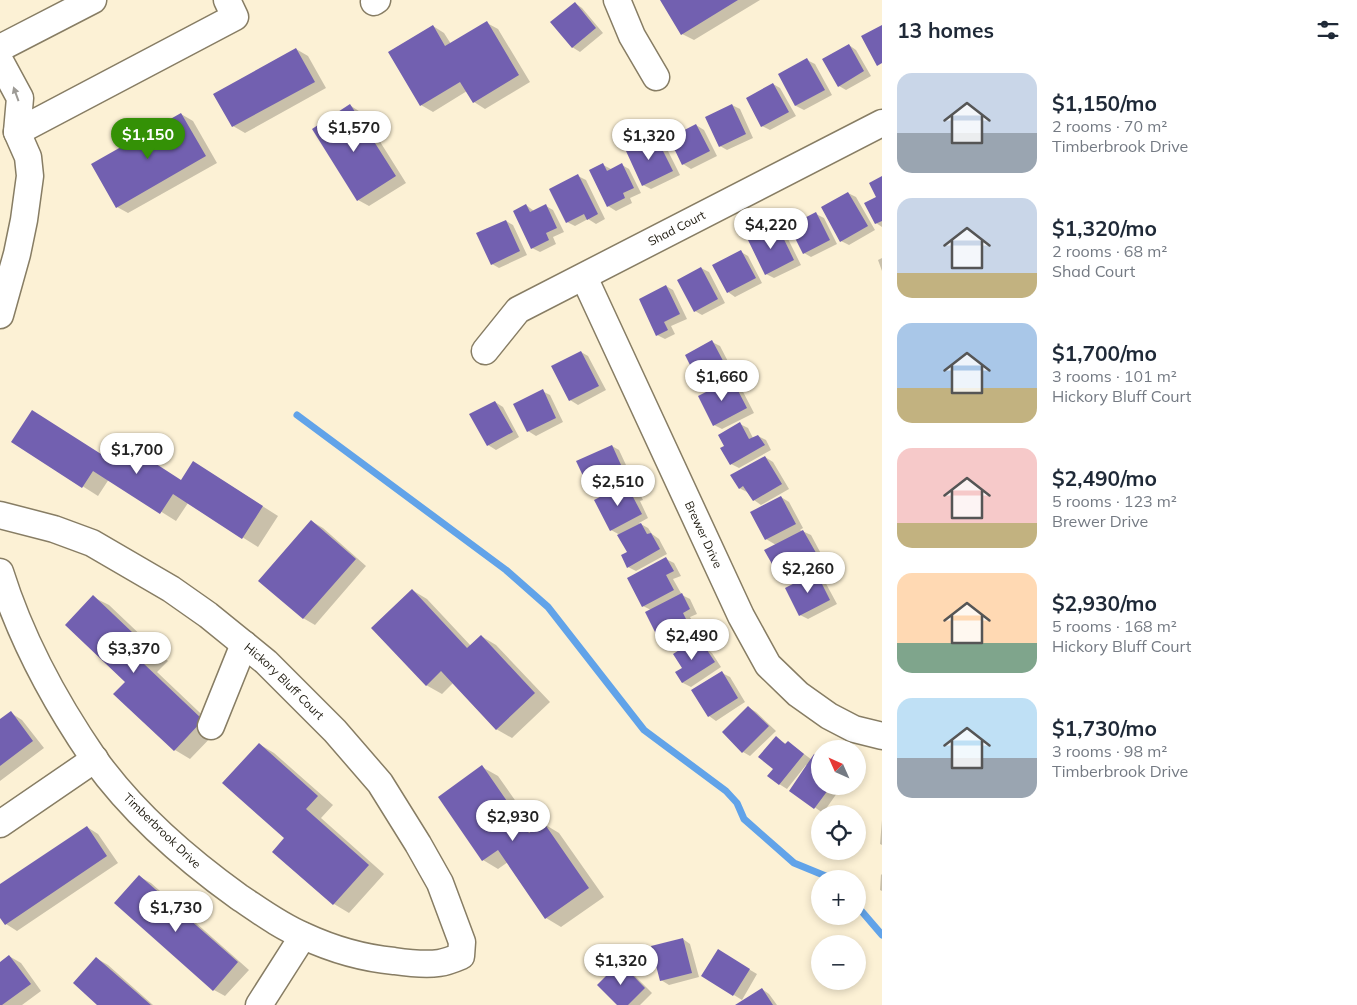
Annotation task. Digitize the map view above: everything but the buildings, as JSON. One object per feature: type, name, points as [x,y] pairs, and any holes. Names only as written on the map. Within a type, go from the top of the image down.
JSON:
[{"type":"street","points":[[0,48],[93,0]]},
{"type":"street","points":[[9,127],[234,17],[227,0]]},
{"type":"street","points":[[617,0],[632,36],[656,76]]},
{"type":"street","points":[[0,60],[20,98],[9,127]]},
{"type":"street","name":"Shad Court","points":[[485,351],[518,310],[882,123]]},
{"type":"street","points":[[0,315],[19,246],[30,176],[28,157],[9,127]]},
{"type":"street","name":"Brewer Drive","points":[[584,277],[741,616],[768,666],[798,694],[829,716],[854,729],[882,736]]},
{"type":"street","name":"Hickory Bluff Court","points":[[0,516],[54,529],[92,542],[171,589],[208,615],[266,662],[335,731],[380,783],[418,844],[440,884],[462,942],[461,956]]},
{"type":"street","name":"Timberbrook Drive","points":[[0,572],[14,613],[33,655],[54,694],[95,759],[121,792],[176,848],[206,874],[270,918],[303,936],[340,950],[374,959],[400,962],[440,963],[461,956]]},
{"type":"street","points":[[211,726],[244,644]]},
{"type":"street","points":[[0,824],[95,759]]},
{"type":"street","points":[[269,1001],[303,936]]},
{"type":"waterway","points":[[297,415],[506,570],[548,607],[644,730],[726,791],[737,803],[744,819],[794,863],[811,870]]},
{"type":"waterway","points":[[866,916],[882,935]]}]
